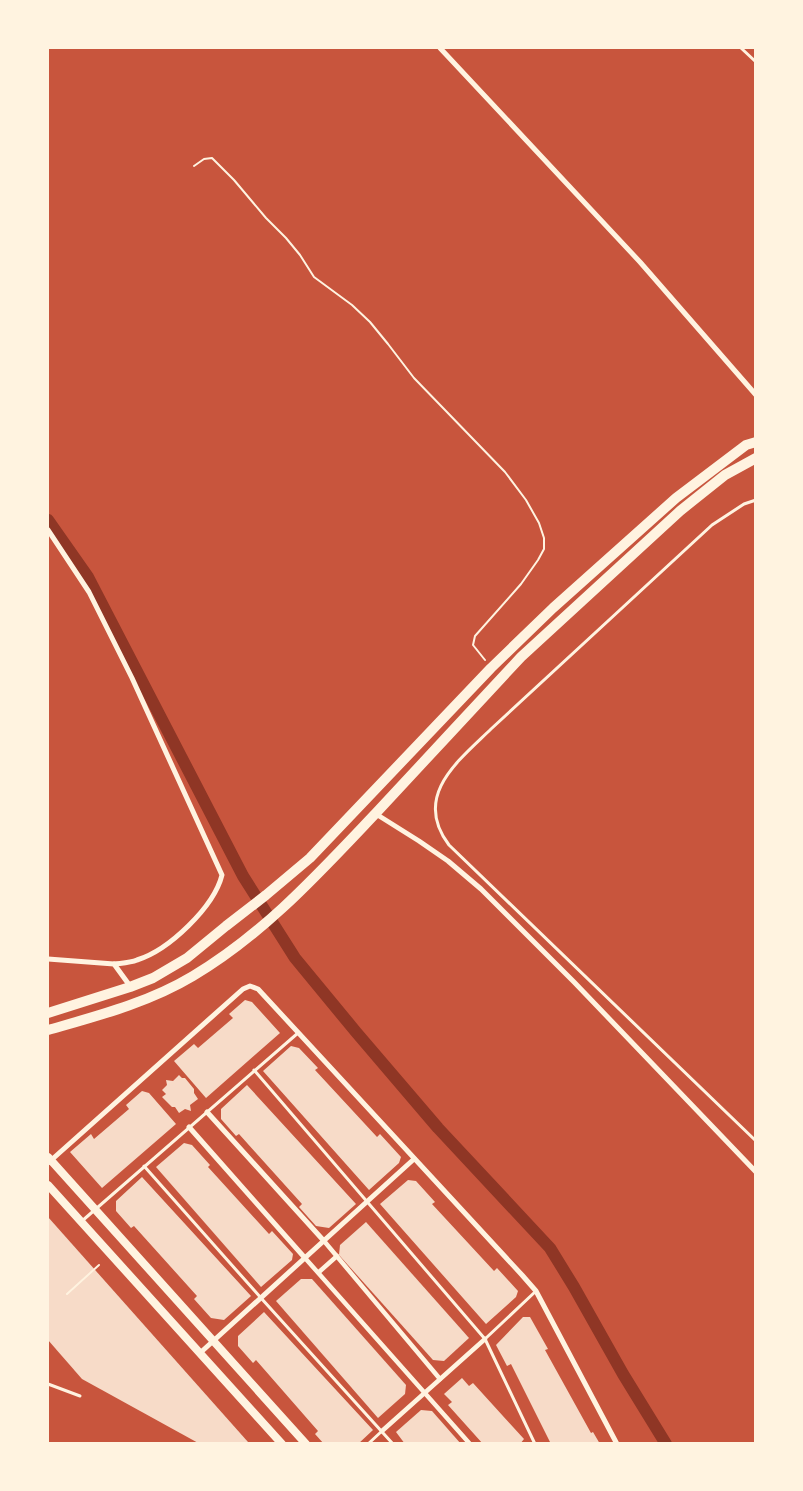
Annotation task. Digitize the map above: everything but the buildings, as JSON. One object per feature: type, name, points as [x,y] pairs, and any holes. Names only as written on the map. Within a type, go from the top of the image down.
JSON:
[{"type":"main road","points":[[48,1014],[153,978],[187,958],[266,895],[310,858],[491,668],[553,608],[676,498],[746,445],[756,442]]},
{"type":"main road","points":[[48,1030],[111,1012],[160,993],[193,976],[237,946],[282,910],[544,635],[680,511],[725,475],[756,458]]},
{"type":"street","points":[[440,48],[640,262],[756,395]]},
{"type":"street","points":[[48,530],[89,592],[132,678],[222,874],[220,884],[192,923],[160,949],[137,960],[114,964],[48,959]]},
{"type":"street","points":[[375,813],[448,861],[481,889],[574,982],[756,1172]]},
{"type":"street","points":[[114,964],[130,987]]},
{"type":"street","points":[[306,1444],[48,1160],[243,990],[250,986],[258,989],[536,1291],[617,1444]]},
{"type":"street","points":[[207,1112],[324,1241],[440,1379]]},
{"type":"street","points":[[189,1127],[470,1444]]},
{"type":"street","points":[[200,1353],[414,1159]]},
{"type":"street","points":[[48,1184],[282,1444]]},
{"type":"street","points":[[318,1272],[337,1256]]},
{"type":"street","points":[[382,1431],[485,1339]]},
{"type":"lane","points":[[741,48],[756,62]]},
{"type":"lane","points":[[756,500],[744,504],[712,525],[462,757],[438,788],[436,819],[441,834],[450,845],[756,1141]]},
{"type":"lane","points":[[81,1221],[298,1032]]},
{"type":"lane","points":[[254,1070],[485,1339],[535,1444]]},
{"type":"lane","points":[[144,1166],[260,1298],[393,1444]]},
{"type":"lane","points":[[485,1339],[536,1291]]},
{"type":"lane","points":[[48,1384],[80,1396]]},
{"type":"lane","points":[[368,1444],[382,1431]]},
{"type":"path","points":[[194,166],[204,159],[212,158],[221,166],[286,238],[314,277],[352,305],[370,322],[414,378],[505,472],[526,500],[539,523],[544,538],[544,549],[521,584],[475,636],[473,645],[491,668]]},
{"type":"path","points":[[67,1294],[99,1265]]},
{"type":"waterway","points":[[48,520],[88,577],[243,876],[295,958],[438,1128],[550,1248],[666,1444]]}]
